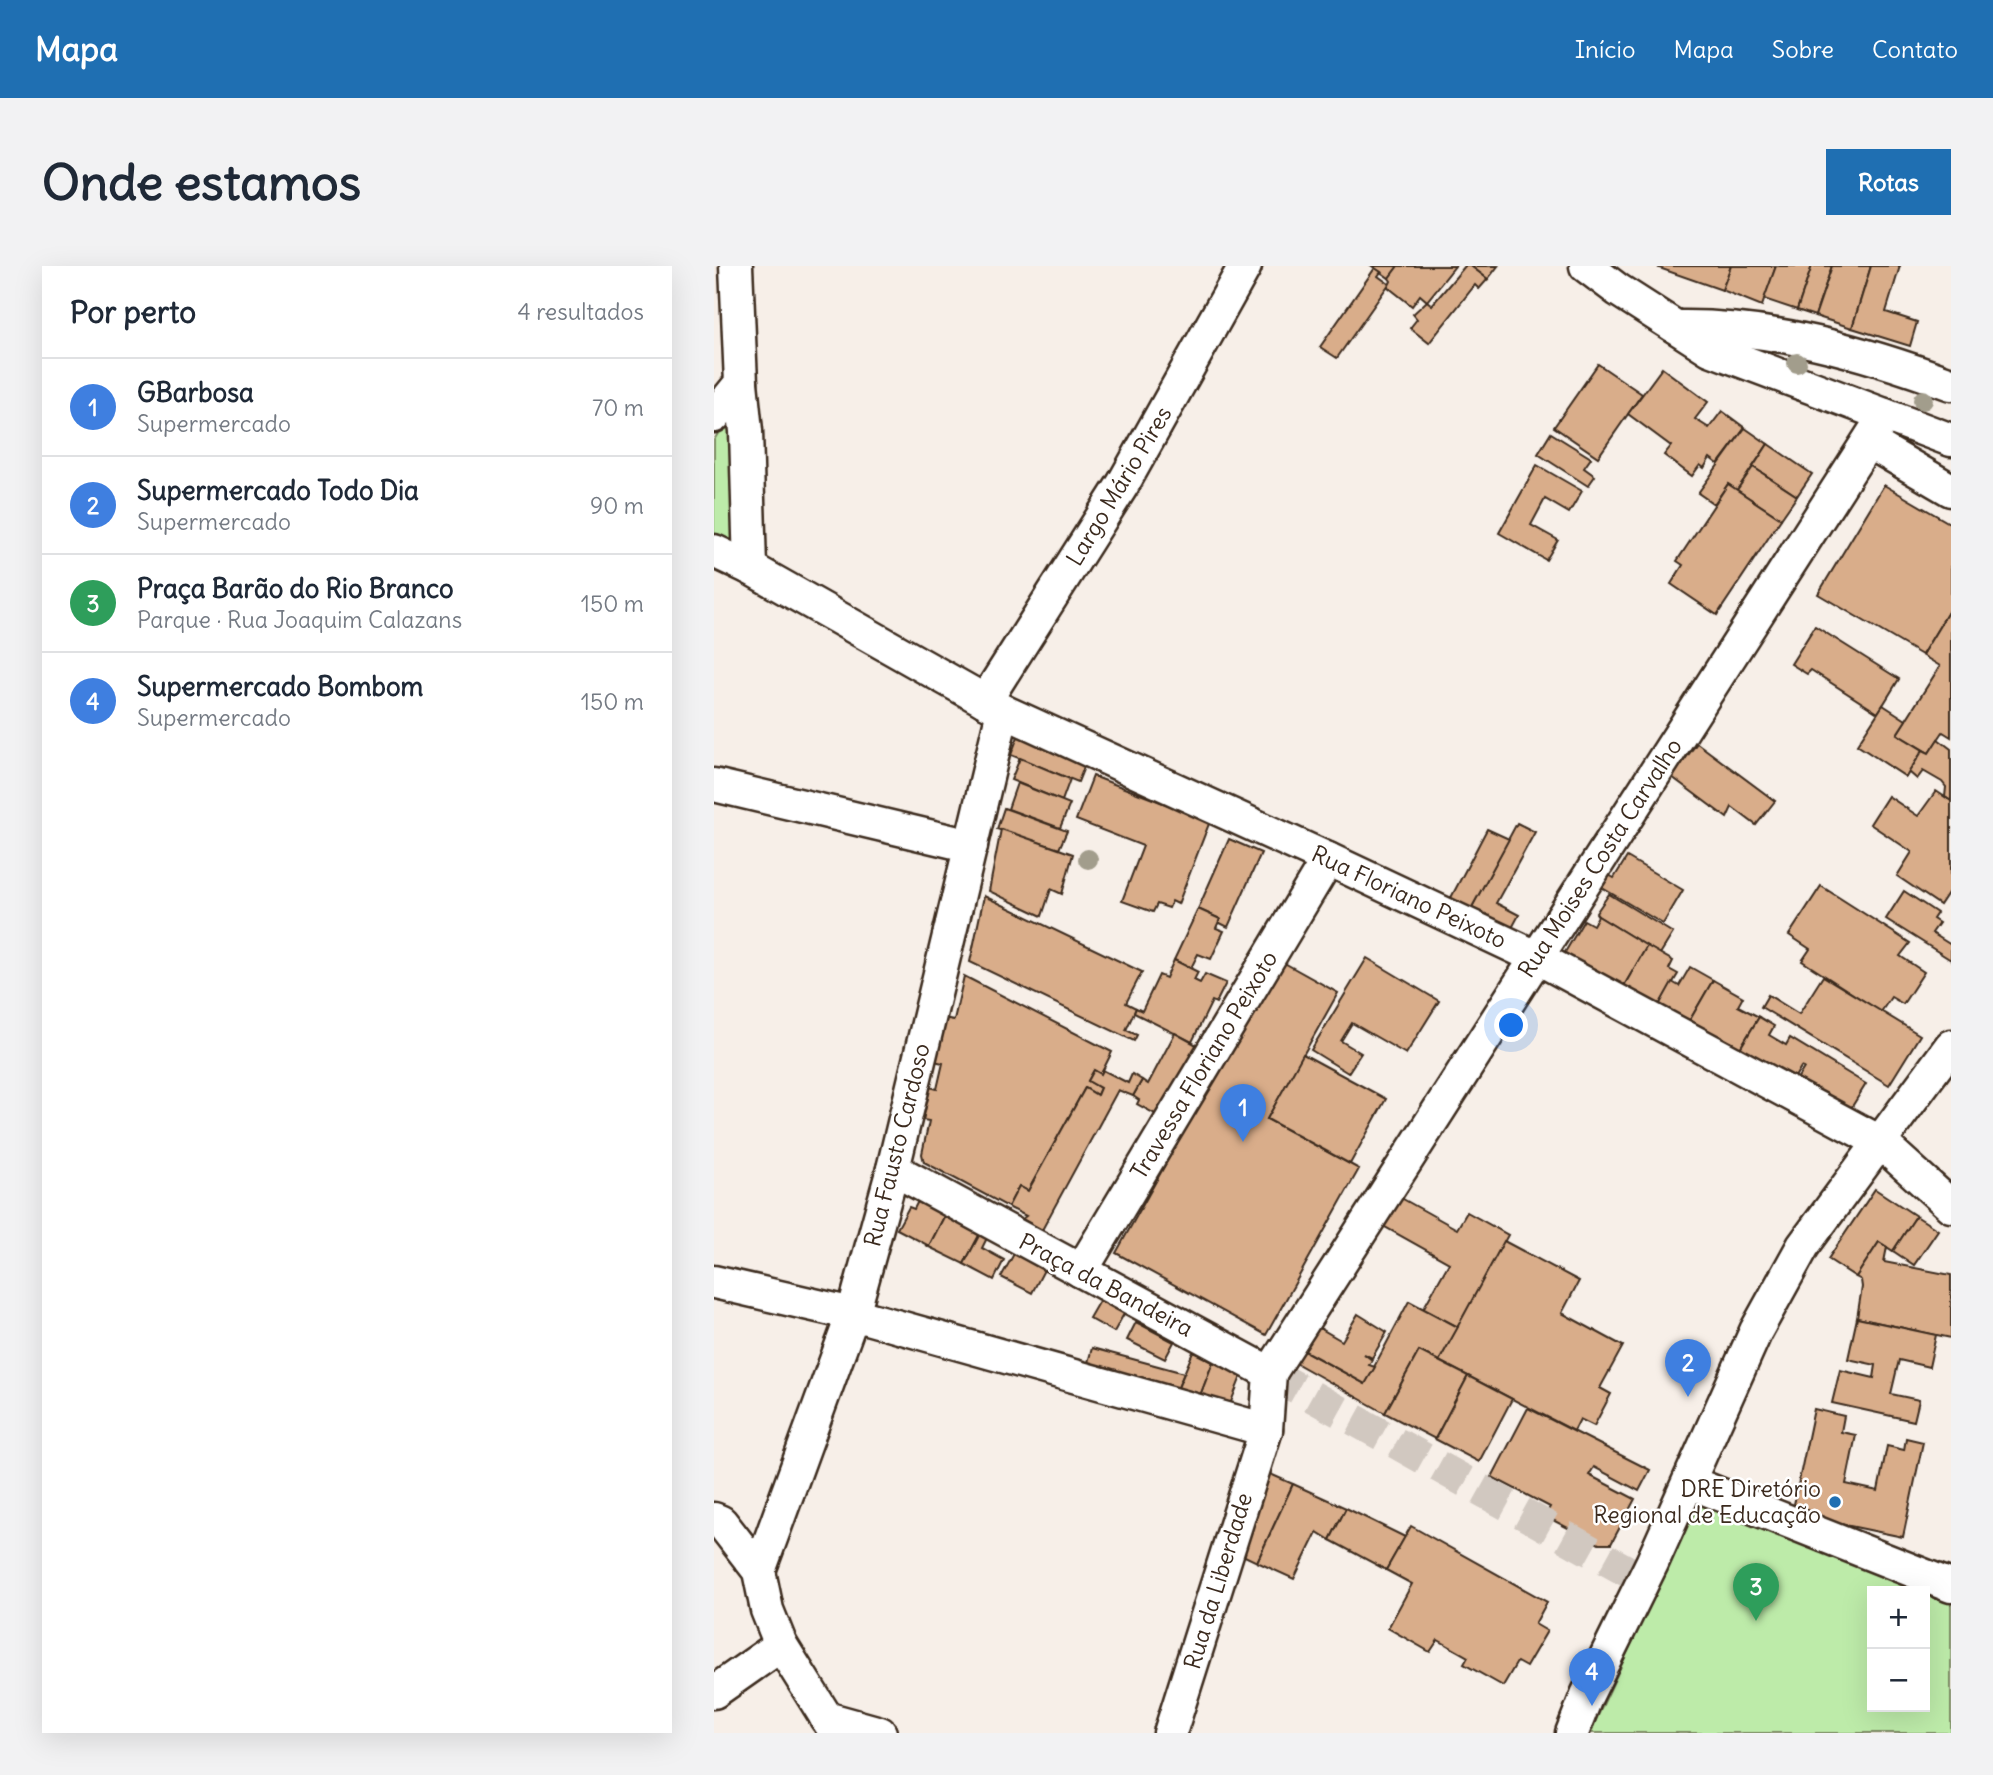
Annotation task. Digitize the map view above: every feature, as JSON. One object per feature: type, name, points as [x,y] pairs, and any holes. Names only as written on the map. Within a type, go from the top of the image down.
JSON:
[{"type":"street","points":[[736,266],[746,432],[750,568]]},
{"type":"street","name":"Largo Mário Pires","points":[[994,706],[1245,266]]},
{"type":"street","points":[[1586,266],[1618,290],[1710,349],[1951,440]]},
{"type":"street","points":[[1675,327],[1721,328],[1785,337],[1906,367],[1951,384]]},
{"type":"street","points":[[714,415],[741,383]]},
{"type":"street","name":"Rua Moises Costa Carvalho","points":[[1270,1373],[1885,415]]},
{"type":"street","points":[[1868,442],[1951,490]]},
{"type":"street","name":"Rua Floriano Peixoto","points":[[714,551],[750,568],[994,706],[1536,957],[1880,1142],[1951,1206]]},
{"type":"street","name":"Rua Fausto Cardoso","points":[[759,1570],[853,1314],[893,1170],[971,846],[994,706]]},
{"type":"street","points":[[714,785],[971,846]]},
{"type":"street","name":"Travessa Floriano Peixoto","points":[[1081,1271],[1328,859]]},
{"type":"street","points":[[1572,1733],[1587,1695],[1689,1482],[1756,1331],[1803,1246],[1951,1046]]},
{"type":"street","name":"Praça da Bandeira","points":[[893,1170],[1270,1373]]},
{"type":"street","points":[[714,1282],[853,1314],[1266,1430],[1270,1373]]},
{"type":"street","name":"Rua da Liberdade","points":[[1170,1733],[1266,1430]]},
{"type":"street","points":[[1689,1482],[1951,1586]]},
{"type":"street","points":[[718,1520],[759,1570],[767,1610],[781,1645],[831,1726],[880,1733]]},
{"type":"street","points":[[714,1692],[781,1645]]},
{"type":"green space","points":[[730,414],[735,551],[714,542],[714,440]]},
{"type":"green space","points":[[1697,1501],[1905,1586],[1867,1586],[1867,1712],[1930,1712],[1930,1596],[1951,1603],[1951,1733],[1590,1733]]},
{"type":"building","points":[[1372,266],[1398,266],[1389,278]]},
{"type":"building","points":[[1398,266],[1455,266],[1427,301],[1420,295],[1412,306],[1388,287],[1391,281],[1389,278]]},
{"type":"building","points":[[1465,266],[1471,266],[1488,279],[1479,289],[1475,285],[1429,343],[1410,328],[1417,319],[1413,314],[1427,301],[1432,305]]},
{"type":"building","points":[[1471,266],[1498,266],[1488,279]]},
{"type":"building","points":[[1731,266],[1722,290],[1659,268]]},
{"type":"building","points":[[1731,266],[1776,266],[1762,306],[1722,290]]},
{"type":"building","points":[[1776,266],[1812,266],[1797,310],[1764,299]]},
{"type":"building","points":[[1812,266],[1832,266],[1815,316],[1797,310]]},
{"type":"building","points":[[1832,266],[1871,266],[1852,328],[1815,316]]},
{"type":"building","points":[[1871,266],[1900,266],[1886,312],[1917,322],[1910,346],[1852,328]]},
{"type":"building","points":[[1375,268],[1381,272],[1378,276],[1389,284],[1337,358],[1320,347]]},
{"type":"building","points":[[1598,364],[1642,394],[1598,457],[1554,427]]},
{"type":"building","points":[[1662,368],[1708,402],[1695,419],[1709,428],[1722,411],[1745,428],[1718,464],[1710,458],[1704,468],[1700,465],[1692,476],[1664,455],[1671,446],[1628,414]]},
{"type":"building","points":[[1745,428],[1768,444],[1737,490],[1728,484],[1714,504],[1698,493]]},
{"type":"building","points":[[1551,433],[1591,458],[1584,468],[1595,476],[1588,486],[1538,454]]},
{"type":"building","points":[[1768,444],[1812,474],[1797,496],[1753,467]]},
{"type":"building","points":[[1537,465],[1582,491],[1569,513],[1545,499],[1531,525],[1558,540],[1546,560],[1499,533]]},
{"type":"building","points":[[1753,467],[1797,496],[1781,519],[1737,490]]},
{"type":"building","points":[[1728,484],[1781,519],[1717,615],[1671,584],[1683,565],[1677,561]]},
{"type":"building","points":[[1884,485],[1951,524],[1951,607],[1922,655],[1818,594]]},
{"type":"building","points":[[1951,607],[1951,737],[1943,732],[1929,753],[1897,734],[1940,666],[1922,655]]},
{"type":"building","points":[[1815,626],[1899,679],[1878,713],[1811,670],[1807,674],[1791,664]]},
{"type":"building","points":[[1883,705],[1906,720],[1897,734],[1923,750],[1906,777],[1857,745]]},
{"type":"building","points":[[1019,734],[1086,762],[1078,782],[1011,755]]},
{"type":"building","points":[[1938,739],[1951,749],[1951,801],[1945,797],[1946,787],[1942,782],[1923,771],[1917,779],[1909,772],[1923,750],[1929,753]]},
{"type":"building","points":[[1697,743],[1775,801],[1756,825],[1732,807],[1727,818],[1672,777]]},
{"type":"building","points":[[1020,758],[1070,779],[1062,801],[1011,780]]},
{"type":"building","points":[[1093,776],[1210,821],[1178,904],[1172,901],[1169,908],[1157,904],[1153,912],[1122,901],[1143,846],[1076,820]]},
{"type":"building","points":[[1017,783],[1070,804],[1060,828],[1008,809]]},
{"type":"building","points":[[1936,791],[1951,801],[1951,895],[1948,893],[1940,905],[1897,876],[1912,852],[1870,824],[1888,796],[1918,816]]},
{"type":"building","points":[[1004,808],[1067,831],[1059,849],[997,829]]},
{"type":"building","points":[[1517,823],[1535,832],[1496,903],[1519,915],[1505,941],[1465,920]]},
{"type":"building","points":[[1001,829],[1073,854],[1062,894],[1051,889],[1042,916],[989,891]]},
{"type":"building","points":[[1487,829],[1509,839],[1465,920],[1444,911]]},
{"type":"building","points":[[1229,839],[1261,853],[1228,927],[1218,922],[1220,919],[1198,909]]},
{"type":"building","points":[[1627,857],[1683,890],[1663,924],[1599,886],[1607,874],[1614,878]]},
{"type":"building","points":[[1821,886],[1910,943],[1900,956],[1924,972],[1903,1004],[1891,997],[1881,1012],[1802,961],[1810,949],[1789,935]]},
{"type":"building","points":[[1904,891],[1937,913],[1933,919],[1939,923],[1932,933],[1951,945],[1951,960],[1886,919]]},
{"type":"building","points":[[1609,894],[1673,933],[1660,954],[1598,916],[1596,913]]},
{"type":"building","points":[[984,896],[1142,972],[1126,1003],[1136,1008],[1126,1030],[1137,1035],[1134,1041],[970,962]]},
{"type":"building","points":[[1198,909],[1220,919],[1216,928],[1224,931],[1211,959],[1198,954],[1191,968],[1174,960]]},
{"type":"building","points":[[1598,916],[1647,946],[1621,991],[1561,959],[1584,920],[1593,925]]},
{"type":"building","points":[[1647,946],[1673,961],[1669,969],[1678,974],[1657,1009],[1621,991]]},
{"type":"building","points":[[1367,958],[1439,1001],[1406,1054],[1352,1023],[1341,1041],[1361,1053],[1348,1073],[1311,1050]]},
{"type":"building","points":[[1174,960],[1198,972],[1194,980],[1200,983],[1205,974],[1226,983],[1216,1003],[1212,1001],[1192,1042],[1134,1013],[1136,1008],[1142,1011],[1159,975],[1166,978]]},
{"type":"building","points":[[1279,960],[1338,993],[1267,1119],[1359,1169],[1266,1335],[1116,1253]]},
{"type":"building","points":[[1690,967],[1713,980],[1687,1025],[1657,1009],[1672,982],[1679,986]]},
{"type":"building","points":[[964,976],[1112,1052],[1101,1074],[1094,1070],[1088,1081],[1100,1088],[1097,1095],[1085,1088],[1028,1191],[1019,1186],[1008,1207],[924,1162],[922,1154],[929,1121],[923,1120],[930,1087],[937,1089],[943,1063],[934,1061],[943,1018],[954,1020]]},
{"type":"building","points":[[1823,976],[1920,1035],[1889,1085],[1761,1007],[1768,995],[1799,1014]]},
{"type":"building","points":[[1713,980],[1743,997],[1738,1006],[1759,1017],[1736,1055],[1687,1025]]},
{"type":"building","points":[[1759,1017],[1774,1026],[1769,1035],[1786,1045],[1790,1038],[1866,1084],[1848,1113],[1792,1087],[1804,1068],[1801,1067],[1789,1087],[1736,1055]]},
{"type":"building","points":[[1175,1033],[1204,1049],[1163,1128],[1151,1121],[1155,1114],[1137,1104],[1139,1100],[1133,1096],[1142,1080],[1148,1084]]},
{"type":"building","points":[[1303,1054],[1386,1099],[1350,1164],[1267,1119]]},
{"type":"building","points":[[1094,1070],[1101,1074],[1103,1070],[1128,1083],[1132,1074],[1142,1080],[1133,1096],[1118,1090],[1042,1230],[1022,1219],[1026,1216],[1008,1207],[1019,1186],[1028,1191],[1085,1088],[1097,1095],[1100,1088],[1088,1081]]},
{"type":"building","points":[[1875,1189],[1916,1216],[1893,1251],[1879,1242],[1856,1277],[1828,1259]]},
{"type":"building","points":[[1394,1194],[1457,1229],[1467,1212],[1508,1235],[1458,1327],[1423,1309],[1449,1263],[1378,1223]]},
{"type":"building","points":[[920,1197],[947,1211],[929,1246],[897,1229],[909,1207],[914,1209]]},
{"type":"building","points":[[947,1211],[982,1230],[964,1264],[925,1245],[929,1246]]},
{"type":"building","points":[[1916,1216],[1938,1230],[1914,1265],[1893,1251]]},
{"type":"building","points":[[982,1230],[989,1234],[982,1248],[1004,1260],[994,1280],[964,1264]]},
{"type":"building","points":[[1504,1241],[1579,1281],[1562,1313],[1623,1346],[1600,1388],[1611,1394],[1594,1426],[1580,1419],[1574,1431],[1439,1361]]},
{"type":"building","points":[[1879,1242],[1887,1247],[1884,1262],[1951,1275],[1951,1338],[1857,1318],[1862,1287],[1861,1280],[1856,1277]]},
{"type":"building","points":[[1015,1252],[1045,1268],[1032,1293],[1001,1277]]},
{"type":"building","points":[[1100,1299],[1125,1312],[1114,1332],[1089,1318]]},
{"type":"building","points":[[1409,1301],[1458,1327],[1439,1361],[1419,1351],[1385,1413],[1294,1362],[1303,1350],[1365,1384]]},
{"type":"building","points":[[1358,1314],[1387,1332],[1372,1358],[1364,1354],[1372,1360],[1369,1365],[1375,1367],[1365,1384],[1303,1350],[1316,1326],[1342,1341]]},
{"type":"building","points":[[1857,1318],[1936,1335],[1929,1367],[1899,1360],[1891,1394],[1919,1400],[1914,1421],[1832,1403],[1840,1370],[1874,1378],[1876,1365],[1848,1359]]},
{"type":"building","points":[[1136,1322],[1174,1342],[1165,1359],[1127,1340]]},
{"type":"building","points":[[1092,1348],[1184,1373],[1177,1390],[1087,1366]]},
{"type":"building","points":[[1419,1351],[1468,1376],[1435,1439],[1385,1413]]},
{"type":"building","points":[[1193,1352],[1213,1362],[1200,1396],[1177,1390]]},
{"type":"building","points":[[1213,1362],[1242,1374],[1229,1407],[1200,1396]]},
{"type":"building","points":[[1468,1376],[1512,1399],[1479,1462],[1435,1439]]},
{"type":"building","points":[[1528,1408],[1650,1470],[1639,1491],[1594,1467],[1589,1475],[1635,1499],[1611,1544],[1599,1544],[1545,1516],[1550,1507],[1492,1477]]},
{"type":"building","points":[[1814,1409],[1844,1416],[1841,1432],[1856,1435],[1846,1484],[1878,1491],[1887,1446],[1904,1450],[1906,1438],[1923,1442],[1903,1537],[1792,1514]]},
{"type":"building","points":[[1268,1473],[1293,1484],[1257,1562],[1232,1550]]},
{"type":"building","points":[[1293,1484],[1346,1508],[1330,1540],[1317,1532],[1294,1579],[1257,1562]]},
{"type":"building","points":[[1346,1508],[1405,1537],[1386,1570],[1330,1540]]},
{"type":"building","points":[[1411,1526],[1547,1602],[1535,1624],[1547,1631],[1526,1667],[1517,1662],[1503,1686],[1464,1664],[1468,1657],[1438,1640],[1430,1652],[1388,1628],[1412,1584],[1386,1570]]},
{"type":"tunnel","points":[[1270,1373],[1643,1580]]},
{"type":"place","name":"GBarbosa","points":[[1243,1142]]},
{"type":"place","name":"Supermercado Todo Dia","points":[[1688,1397]]},
{"type":"place","name":"DRE Diretório Regional de Educação","points":[[1835,1502]]},
{"type":"place","name":"Praça Barão do Rio Branco","points":[[1756,1621]]},
{"type":"place","name":"Supermercado Bombom","points":[[1592,1706]]}]
